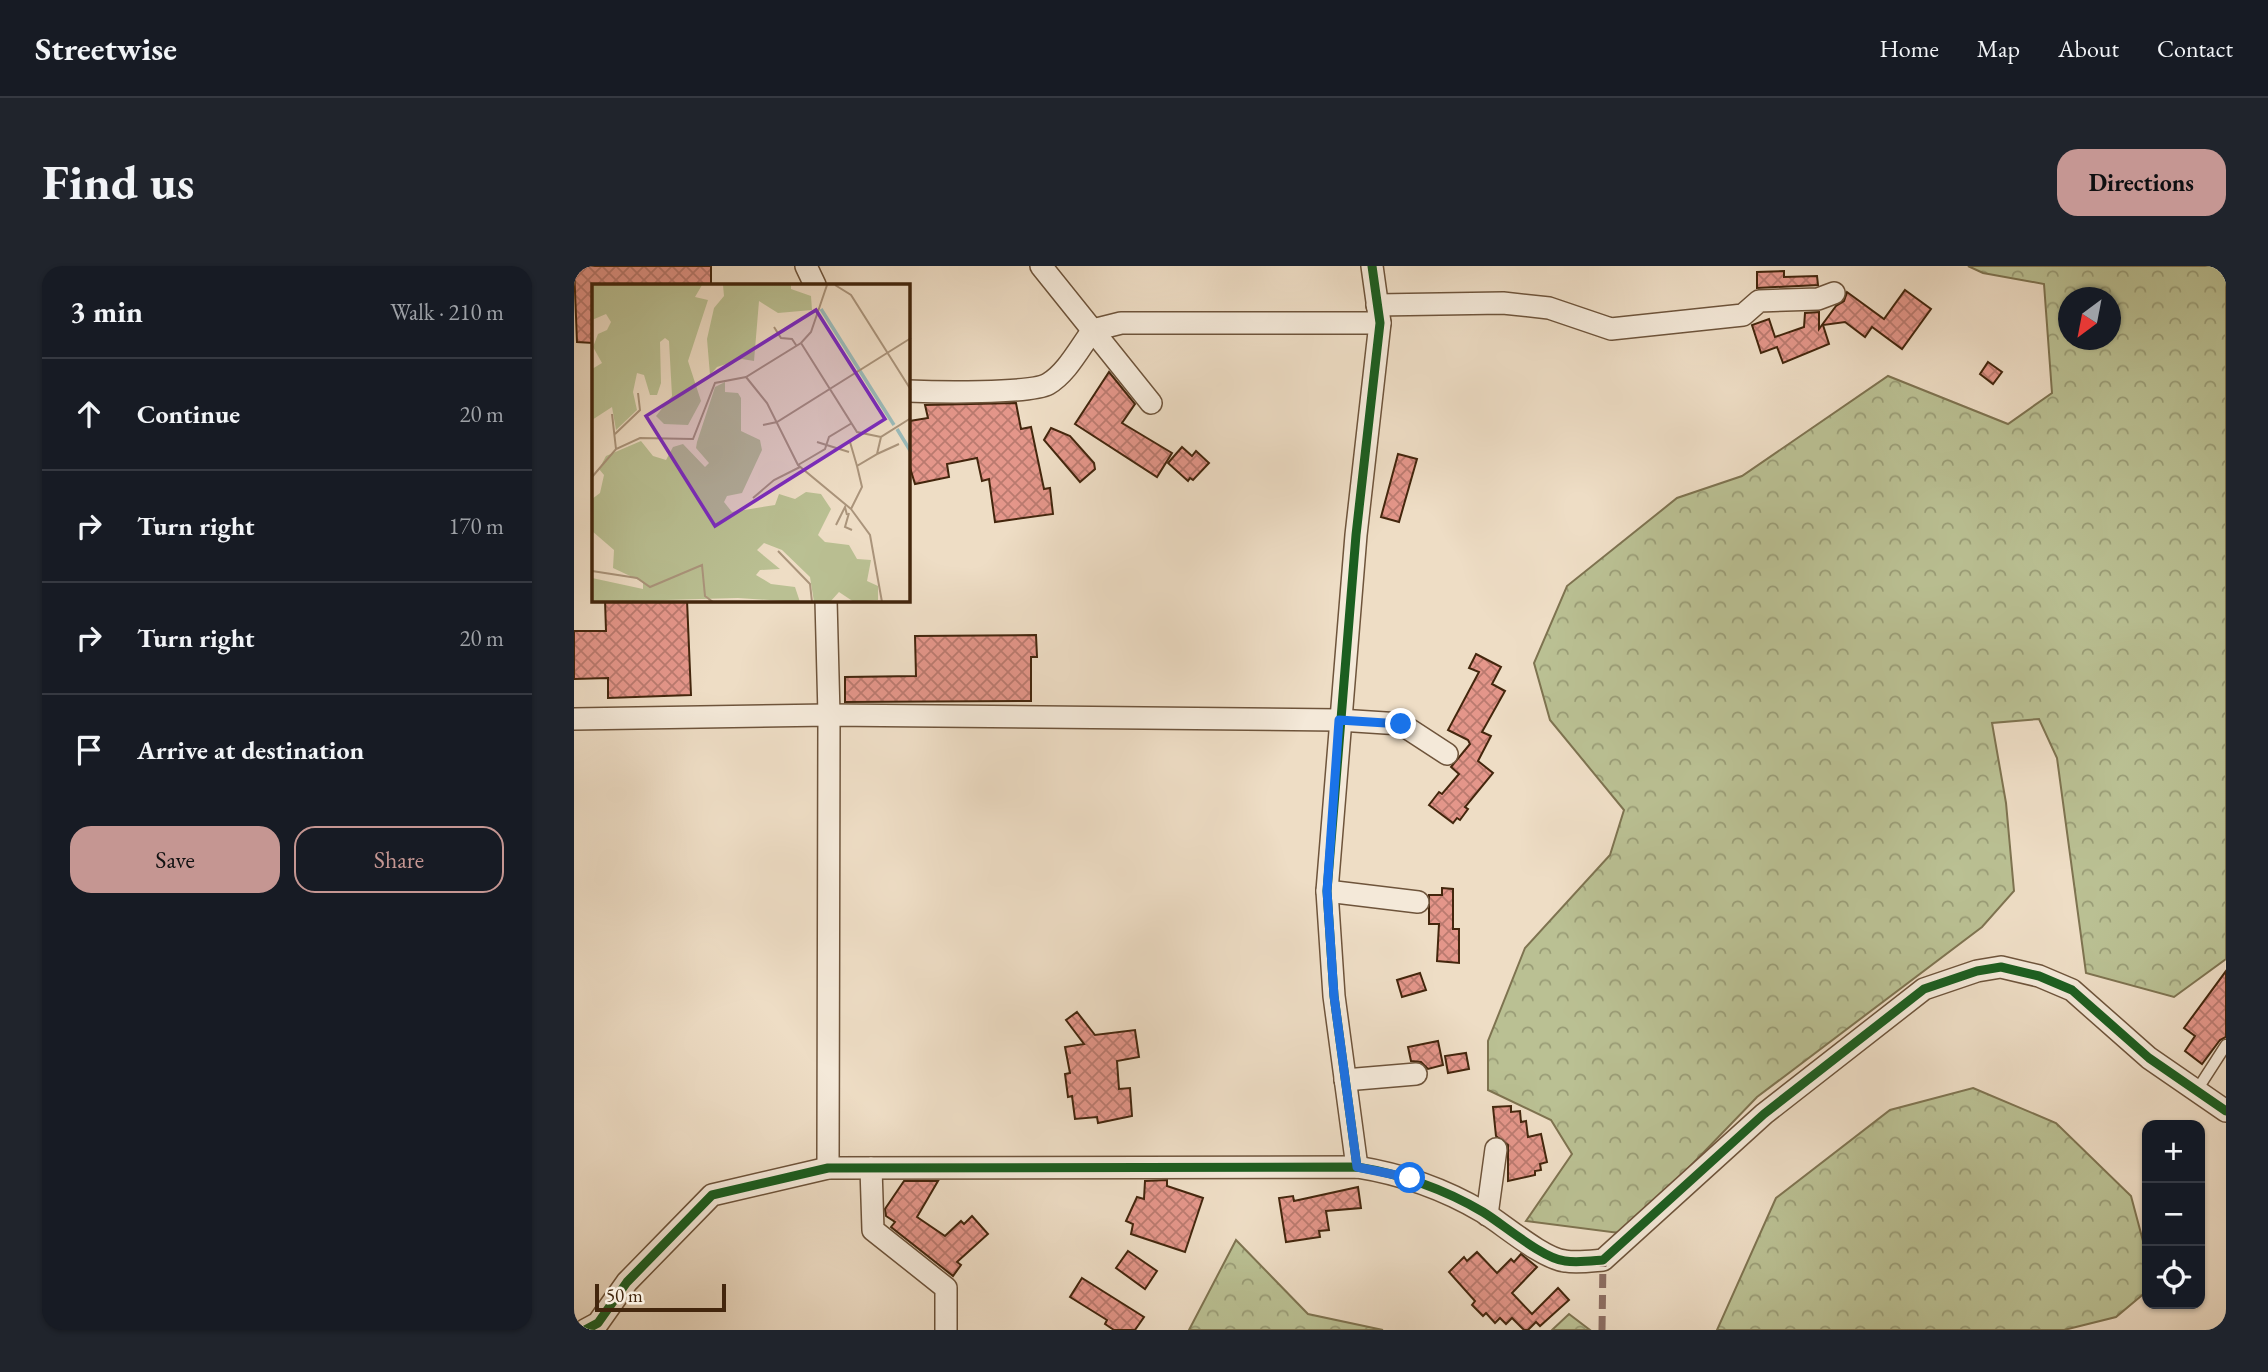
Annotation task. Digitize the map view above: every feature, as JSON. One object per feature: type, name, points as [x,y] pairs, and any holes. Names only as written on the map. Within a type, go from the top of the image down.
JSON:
[{"type":"street","points":[[806,266],[815,284]]},
{"type":"street","points":[[1041,266],[1151,403]]},
{"type":"street","points":[[1357,1167],[1334,996],[1327,891],[1339,720],[1379,314],[1372,266]]},
{"type":"street","points":[[910,391],[961,392],[1046,385],[1059,376],[1093,330],[1121,323],[1379,314],[1503,303],[1549,308],[1611,329],[1743,315],[1759,301],[1818,299],[1834,293]]},
{"type":"street","points":[[826,602],[829,715],[828,1168]]},
{"type":"street","points":[[574,719],[829,715],[1339,720],[1401,724],[1447,754]]},
{"type":"street","points":[[1327,891],[1418,901]]},
{"type":"street","points":[[585,1330],[598,1323],[627,1282],[712,1195],[828,1168],[1357,1167],[1410,1178],[1487,1215],[1515,1235],[1563,1262],[1603,1260],[1764,1114],[1924,989],[2001,967],[2039,976],[2072,990],[2149,1058],[2226,1111]]},
{"type":"street","points":[[1345,1080],[1416,1074]]},
{"type":"street","points":[[1487,1215],[1496,1149]]},
{"type":"street","points":[[872,1168],[873,1230],[946,1288],[946,1330]]},
{"type":"lane","points":[[2197,1090],[2226,1045]]},
{"type":"green space","points":[[1968,266],[2226,266],[2226,959],[2174,997],[2086,973],[2057,758],[2039,719],[1992,723],[2006,803],[2014,891],[1982,927],[1757,1097],[1676,1181],[1619,1233],[1526,1221],[1572,1154],[1551,1120],[1488,1090],[1488,1041],[1525,948],[1610,855],[1624,810],[1550,720],[1534,663],[1567,586],[1677,498],[1742,476],[1888,376],[2008,424],[2052,393],[2044,284],[1983,273]]},
{"type":"green space","points":[[1973,1088],[2056,1123],[2131,1196],[2142,1237],[2142,1295],[2116,1317],[2064,1330],[1717,1330],[1776,1198],[1890,1110]]},
{"type":"green space","points":[[1236,1240],[1308,1314],[1383,1330],[1189,1330]]},
{"type":"green space","points":[[1569,1314],[1590,1330],[1552,1330]]},
{"type":"building","points":[[574,266],[711,266],[711,284],[592,284],[592,343],[577,342]]},
{"type":"building","points":[[1784,271],[1784,277],[1817,276],[1818,285],[1757,288],[1757,272]]},
{"type":"building","points":[[1905,290],[1931,309],[1902,349],[1872,327],[1865,337],[1845,322],[1823,325],[1829,344],[1783,363],[1777,347],[1761,353],[1752,325],[1769,319],[1775,337],[1804,327],[1805,313],[1819,312],[1819,329],[1836,306],[1844,301],[1847,292],[1884,319]]},
{"type":"building","points":[[1988,362],[2002,372],[1993,384],[1980,374]]},
{"type":"building","points":[[1109,372],[1135,404],[1122,423],[1172,453],[1157,477],[1075,424]]},
{"type":"building","points":[[1016,403],[1021,429],[1031,427],[1044,489],[1050,488],[1053,514],[995,522],[989,479],[982,481],[977,458],[947,464],[949,477],[915,484],[910,468],[910,421],[928,418],[925,405]]},
{"type":"building","points":[[1051,428],[1070,436],[1094,463],[1095,469],[1080,482],[1044,440]]},
{"type":"building","points":[[1182,447],[1192,456],[1196,451],[1209,463],[1193,480],[1190,478],[1188,481],[1168,463]]},
{"type":"building","points":[[1398,454],[1417,459],[1399,522],[1381,517]]},
{"type":"building","points":[[605,602],[687,602],[691,695],[608,698],[608,678],[574,679],[574,631],[606,631]]},
{"type":"building","points":[[1036,635],[1037,657],[1031,657],[1031,701],[845,702],[845,677],[916,676],[915,636]]},
{"type":"building","points":[[1476,654],[1501,667],[1492,684],[1505,691],[1482,732],[1491,736],[1478,761],[1493,773],[1465,807],[1468,809],[1460,820],[1457,818],[1453,823],[1429,805],[1459,774],[1451,767],[1470,744],[1468,740],[1448,730],[1479,672],[1469,668]]},
{"type":"building","points":[[1442,888],[1453,889],[1453,929],[1459,929],[1459,963],[1437,961],[1439,924],[1429,924],[1429,895],[1442,895]]},
{"type":"building","points":[[2226,971],[2226,1037],[2220,1040],[2202,1064],[2185,1051],[2195,1036],[2184,1028]]},
{"type":"building","points":[[1420,973],[1426,990],[1402,997],[1397,980]]},
{"type":"building","points":[[1077,1012],[1095,1035],[1135,1030],[1139,1057],[1117,1061],[1119,1089],[1130,1088],[1132,1116],[1098,1123],[1097,1117],[1075,1119],[1072,1096],[1068,1097],[1065,1074],[1070,1073],[1065,1047],[1084,1044],[1066,1020]]},
{"type":"building","points":[[1438,1041],[1443,1065],[1428,1069],[1421,1062],[1411,1061],[1408,1047]]},
{"type":"building","points":[[1466,1053],[1469,1069],[1448,1073],[1445,1056]]},
{"type":"building","points":[[1511,1106],[1511,1112],[1520,1111],[1521,1122],[1526,1121],[1528,1137],[1541,1134],[1547,1162],[1540,1164],[1541,1170],[1535,1171],[1535,1175],[1508,1181],[1508,1145],[1496,1136],[1493,1107]]},
{"type":"building","points":[[1167,1180],[1167,1186],[1203,1198],[1185,1252],[1131,1234],[1133,1224],[1126,1221],[1137,1197],[1144,1199],[1145,1181]]},
{"type":"building","points":[[904,1181],[938,1181],[917,1217],[945,1236],[961,1221],[964,1224],[972,1216],[988,1234],[957,1262],[961,1265],[953,1276],[891,1227],[895,1222],[886,1216],[885,1209]]},
{"type":"building","points":[[1358,1187],[1361,1208],[1326,1211],[1329,1230],[1319,1231],[1320,1237],[1286,1242],[1279,1198],[1293,1196],[1294,1201]]},
{"type":"building","points":[[1128,1251],[1157,1271],[1145,1289],[1116,1268]]},
{"type":"building","points":[[1477,1252],[1497,1273],[1511,1259],[1514,1262],[1521,1254],[1537,1267],[1512,1293],[1532,1314],[1558,1288],[1569,1300],[1540,1326],[1536,1322],[1528,1330],[1524,1330],[1512,1318],[1506,1324],[1500,1318],[1495,1323],[1486,1313],[1483,1316],[1472,1305],[1475,1301],[1449,1272],[1464,1257],[1467,1261]]},
{"type":"building","points":[[1082,1278],[1144,1317],[1135,1330],[1114,1330],[1105,1324],[1107,1320],[1070,1297]]},
{"type":"marked path","points":[[1602,1330],[1603,1260]]},
{"type":"cycle path","points":[[1357,1167],[1334,996],[1327,891],[1356,535],[1380,323],[1372,266]]},
{"type":"cycle path","points":[[585,1330],[598,1323],[627,1282],[712,1195],[828,1168],[1357,1167],[1406,1178],[1453,1196],[1556,1259],[1574,1262],[1603,1260],[1764,1114],[1924,989],[1977,971],[2001,967],[2039,976],[2072,990],[2149,1058],[2226,1111]]},
{"type":"route","points":[[1401,724],[1339,720],[1327,891],[1334,996],[1357,1167],[1410,1178]]}]
